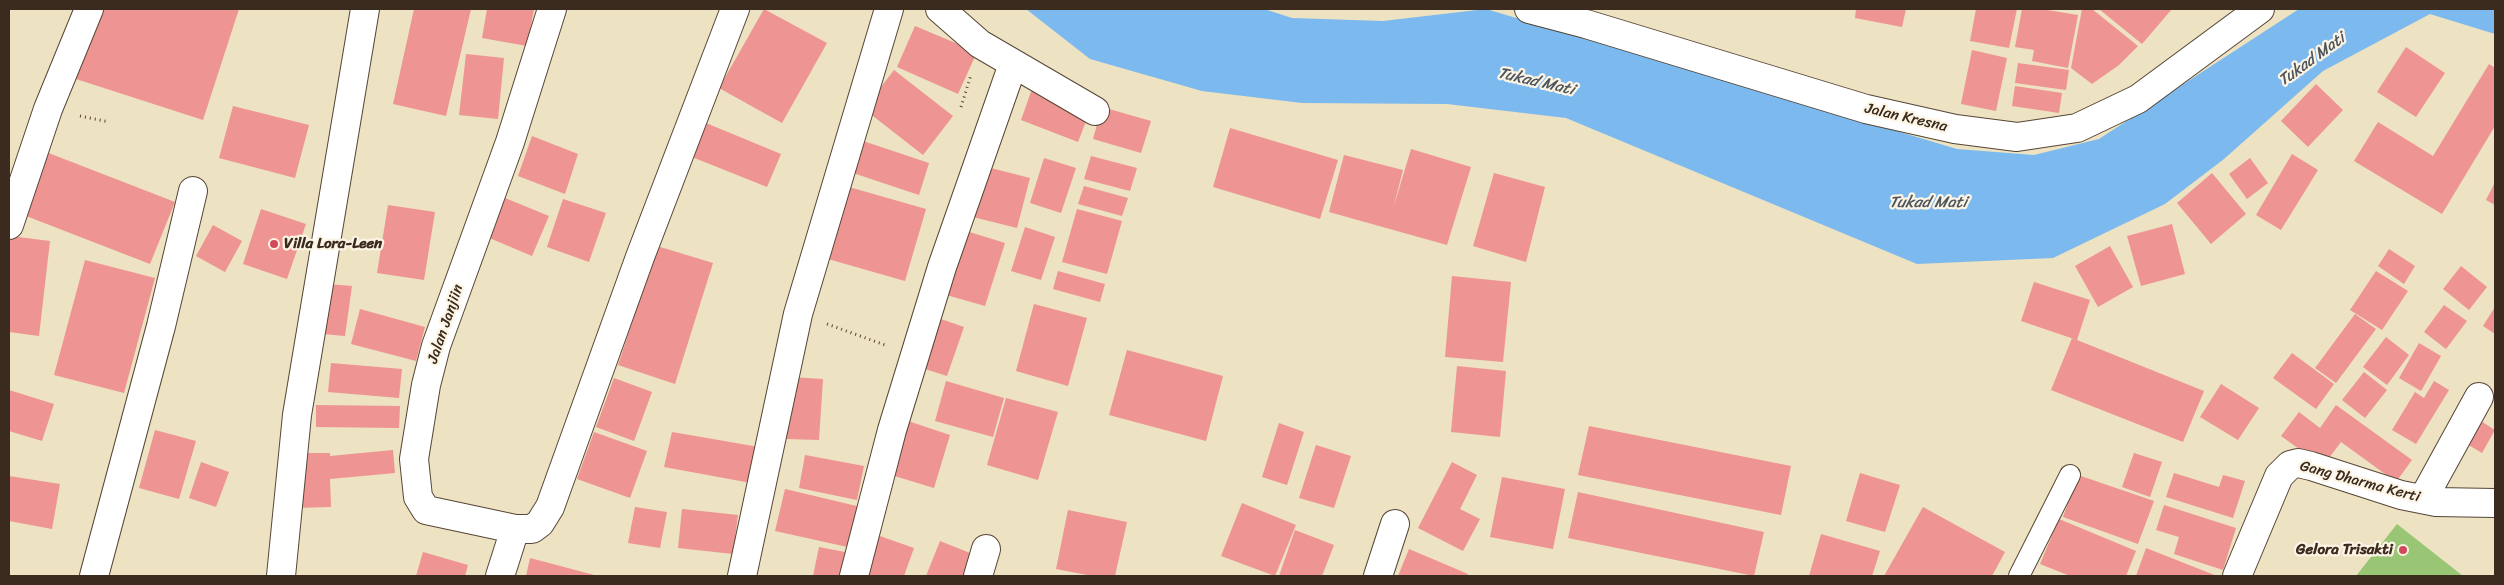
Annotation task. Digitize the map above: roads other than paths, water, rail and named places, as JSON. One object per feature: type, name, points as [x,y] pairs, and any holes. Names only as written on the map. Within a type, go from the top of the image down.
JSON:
[{"type":"street","points":[[9,224],[48,109],[89,9]]},
{"type":"street","points":[[281,576],[297,415],[365,9]]},
{"type":"street","name":"Jalan Janjiin","points":[[515,529],[426,510],[418,497],[414,459],[426,386],[436,346],[510,142],[552,9]]},
{"type":"street","points":[[500,576],[515,529],[532,529],[540,523],[550,507],[654,220],[735,9]]},
{"type":"street","points":[[742,576],[798,314],[888,9]]},
{"type":"street","points":[[940,9],[980,44],[1095,111]]},
{"type":"street","name":"Jalan Kresna","points":[[1529,9],[1586,24],[1866,109],[1955,129],[2016,137],[2077,128],[2138,99],[2260,9]]},
{"type":"street","points":[[854,576],[892,430],[942,267],[1014,64]]},
{"type":"street","points":[[94,576],[159,335],[194,191]]},
{"type":"street","points":[[2423,499],[2479,397]]},
{"type":"street","name":"Gang Dharma Kerti","points":[[2237,576],[2279,476],[2290,465],[2298,463],[2311,466],[2400,495],[2436,502],[2495,503]]},
{"type":"street","points":[[1378,576],[1395,524]]},
{"type":"street","points":[[978,576],[986,549]]},
{"type":"lane","points":[[2020,576],[2070,475]]},
{"type":"water","name":"Tukad Mati","points":[[1026,9],[1264,9],[1292,18],[1383,21],[1486,9],[1957,149],[2034,155],[2099,139],[2299,9],[2495,9],[2495,34],[2430,14],[2323,71],[2224,159],[2165,204],[2053,258],[1917,264],[1566,118],[1447,104],[1302,103],[1202,91],[1090,59]]},
{"type":"place","name":"Villa Lora-Leen","points":[[274,244]]},
{"type":"place","name":"Gelora Trisakti","points":[[2403,550]]}]
